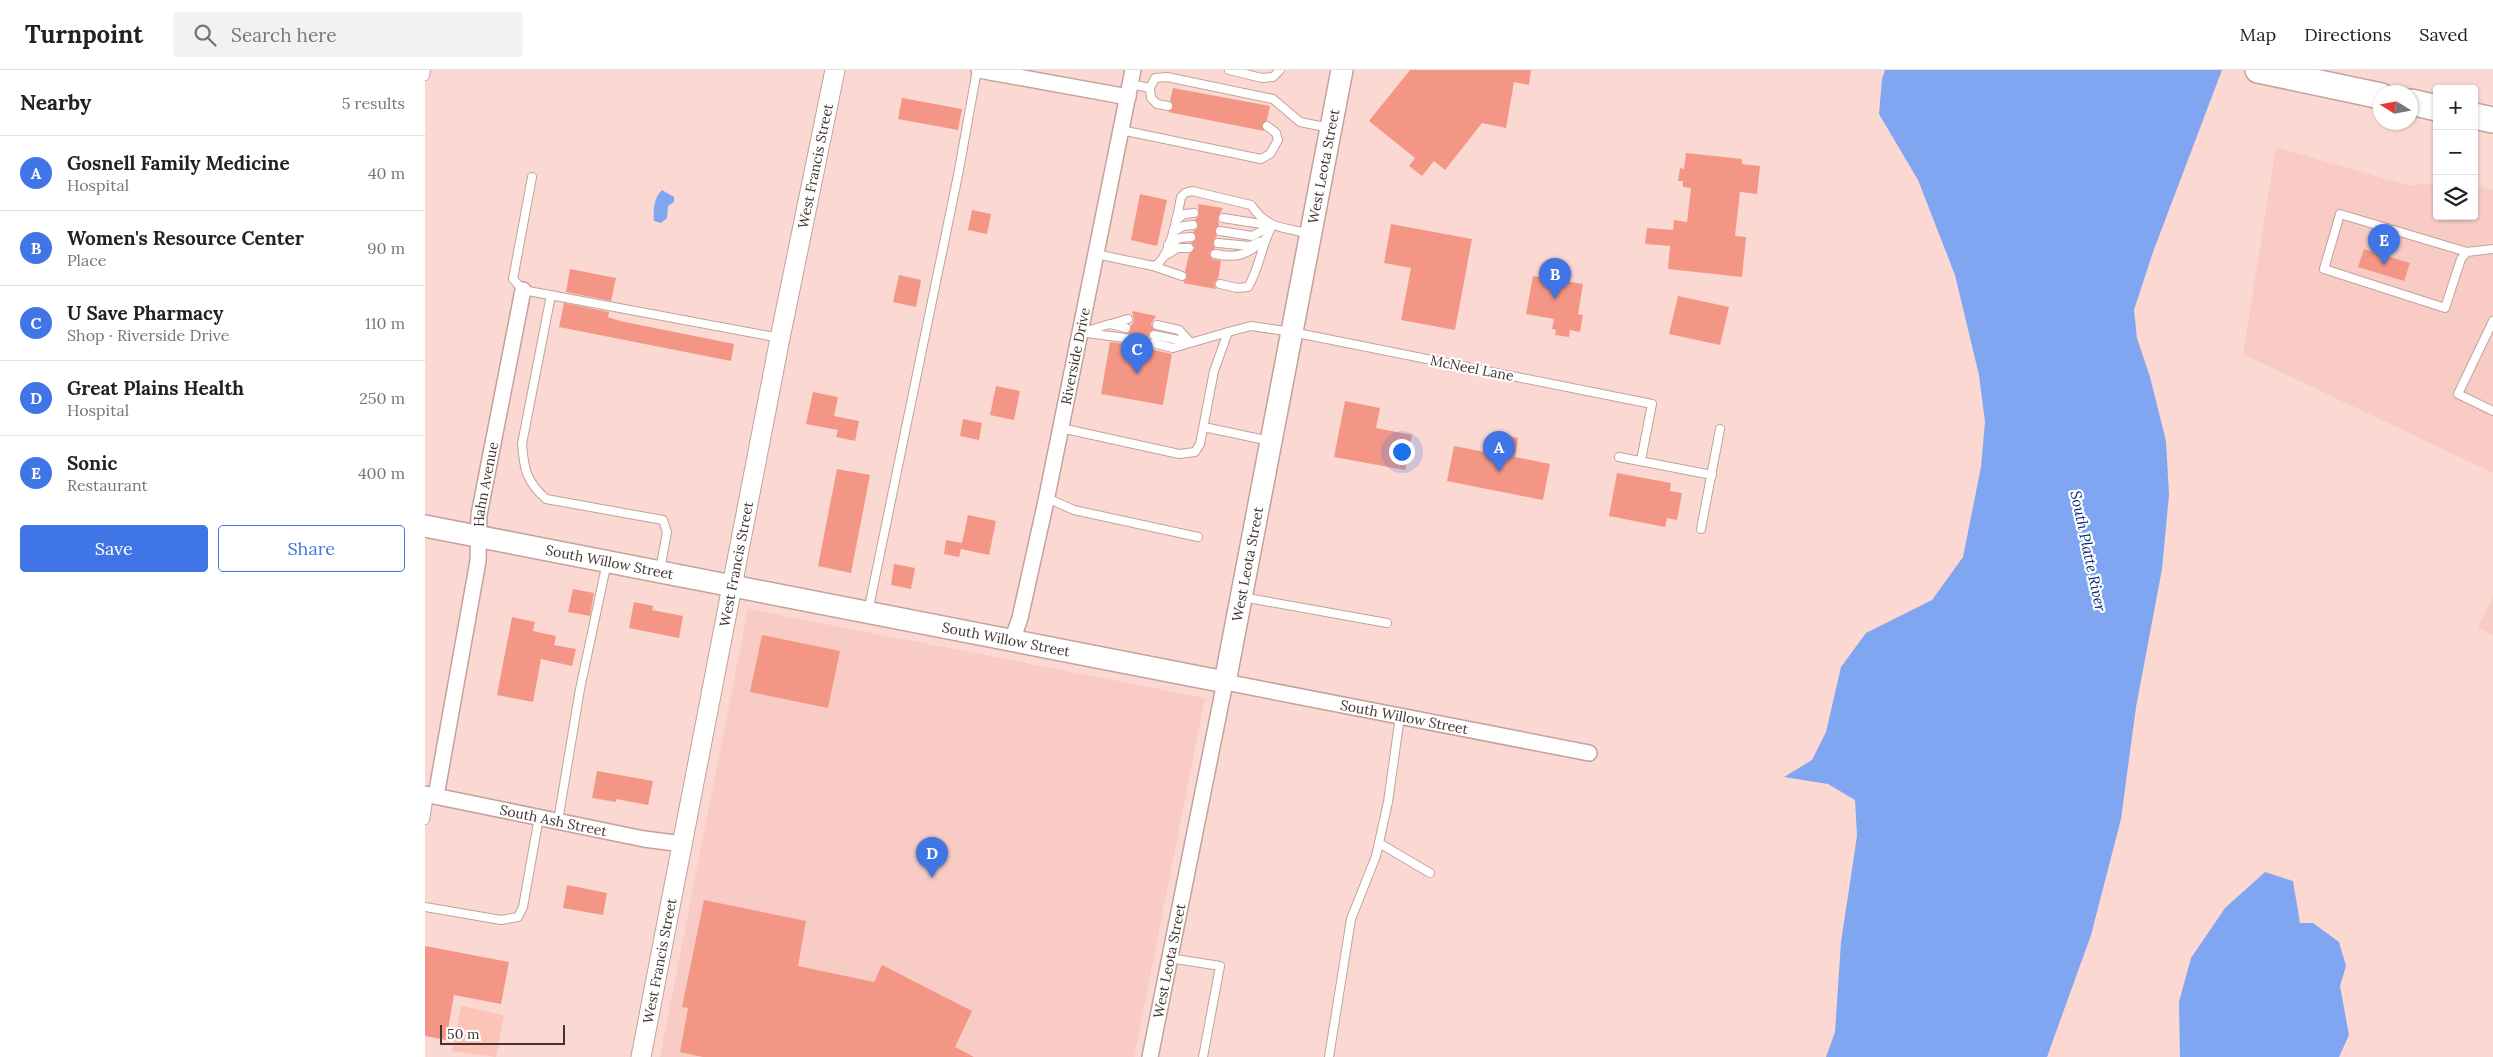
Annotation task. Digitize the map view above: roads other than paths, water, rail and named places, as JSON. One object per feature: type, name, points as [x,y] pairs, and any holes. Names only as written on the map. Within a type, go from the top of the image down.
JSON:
[{"type":"highway","points":[[2269,72],[2373,94]]},
{"type":"highway","points":[[2418,104],[2433,107]]},
{"type":"highway","points":[[2478,117],[2493,120]]},
{"type":"main road","name":"West Leota Street","points":[[1225,682],[1341,70]]},
{"type":"main road","name":"South Willow Street","points":[[425,526],[1225,682]]},
{"type":"street","name":"West Francis Street","points":[[641,1057],[779,338],[835,70]]},
{"type":"street","points":[[978,70],[1130,84]]},
{"type":"street","name":"Riverside Drive","points":[[1012,641],[1020,618],[1047,498],[1130,84]]},
{"type":"street","name":"Hahn Avenue","points":[[430,795],[478,561],[479,515],[523,290]]},
{"type":"street","name":"South Willow Street","points":[[1225,682],[1589,753]]},
{"type":"street","name":"West Leota Street","points":[[1150,1057],[1225,682]]},
{"type":"street","name":"South Ash Street","points":[[430,795],[643,839],[683,844]]},
{"type":"lane","points":[[425,76],[426,70]]},
{"type":"lane","points":[[868,612],[978,70]]},
{"type":"lane","points":[[1229,70],[1262,78],[1273,77],[1280,70]]},
{"type":"lane","points":[[1168,106],[1157,104],[1151,98],[1150,88],[1155,78],[1167,77],[1273,99],[1300,122],[1330,128]]},
{"type":"lane","points":[[1130,84],[1150,88]]},
{"type":"lane","points":[[1121,130],[1261,159],[1270,154],[1278,140],[1276,133],[1267,126]]},
{"type":"lane","points":[[532,177],[513,280],[523,290],[779,338]]},
{"type":"lane","points":[[1153,266],[1159,265],[1164,256],[1173,232],[1181,197],[1185,193],[1192,191],[1251,205],[1259,218],[1272,226]]},
{"type":"lane","points":[[1176,220],[1184,214],[1195,212]]},
{"type":"lane","points":[[2467,252],[2461,259],[2445,308],[2323,269],[2339,214],[2467,252],[2493,249]]},
{"type":"lane","points":[[1223,218],[1310,234]]},
{"type":"lane","points":[[1173,232],[1183,226],[1193,225]]},
{"type":"lane","points":[[1220,231],[1252,236],[1272,226]]},
{"type":"lane","points":[[1220,284],[1237,288],[1248,287],[1256,275],[1264,240],[1272,226]]},
{"type":"lane","points":[[1168,245],[1180,238],[1191,237]]},
{"type":"lane","points":[[1218,243],[1250,246],[1264,240]]},
{"type":"lane","points":[[1215,254],[1226,256],[1250,253],[1264,240]]},
{"type":"lane","points":[[1164,256],[1178,248],[1189,248]]},
{"type":"lane","points":[[1096,254],[1153,266],[1182,276]]},
{"type":"lane","points":[[551,296],[522,444],[524,467],[532,487],[545,499],[663,520],[667,532],[660,572]]},
{"type":"lane","points":[[1080,333],[1128,319]]},
{"type":"lane","points":[[2493,321],[2458,394],[2493,411]]},
{"type":"lane","points":[[1110,324],[1126,328]]},
{"type":"lane","points":[[1157,325],[1179,330],[1190,342]]},
{"type":"lane","name":"McNeel Lane","points":[[1153,344],[1173,348],[1251,326],[1292,332],[1652,404],[1641,460]]},
{"type":"lane","points":[[1061,428],[1179,454],[1195,452],[1201,444],[1214,371],[1228,332]]},
{"type":"lane","points":[[1080,333],[1125,338]]},
{"type":"lane","points":[[1154,335],[1190,342]]},
{"type":"lane","points":[[1204,427],[1270,441]]},
{"type":"lane","points":[[1701,529],[1720,429]]},
{"type":"lane","points":[[1619,456],[1712,475]]},
{"type":"lane","points":[[1047,498],[1074,510],[1198,536]]},
{"type":"lane","points":[[558,821],[580,688],[607,562]]},
{"type":"lane","points":[[1240,596],[1387,623]]},
{"type":"lane","points":[[1329,1057],[1351,920],[1376,856],[1388,802],[1400,716]]},
{"type":"lane","points":[[425,820],[430,795]]},
{"type":"lane","points":[[425,907],[501,920],[518,917],[523,906],[539,817]]},
{"type":"lane","points":[[1379,843],[1430,873]]},
{"type":"lane","points":[[1169,958],[1220,966],[1203,1057]]},
{"type":"water","name":"South Platte River","points":[[1885,70],[2222,70],[2153,252],[2134,310],[2137,338],[2150,377],[2166,441],[2169,495],[2162,569],[2136,707],[2121,819],[2091,935],[2047,1057],[1826,1057],[1835,1032],[1841,942],[1857,836],[1855,800],[1828,784],[1784,777],[1812,760],[1826,732],[1841,667],[1866,633],[1932,600],[1963,557],[1981,467],[1985,422],[1979,375],[1955,275],[1918,180],[1879,114],[1882,79]]},
{"type":"water","points":[[662,190],[674,197],[674,202],[668,206],[667,218],[661,223],[654,221],[654,213],[656,200]]},
{"type":"water","points":[[2265,872],[2293,881],[2300,923],[2313,923],[2339,942],[2346,966],[2340,986],[2349,1035],[2339,1057],[2180,1057],[2179,1002],[2191,958],[2225,908]]},
{"type":"place","name":"Sonic","points":[[2384,265]]},
{"type":"place","name":"Women's Resource Center","points":[[1555,299]]},
{"type":"place","name":"U Save Pharmacy","points":[[1137,374]]},
{"type":"place","name":"Gosnell Family Medicine","points":[[1499,472]]},
{"type":"place","name":"Great Plains Health","points":[[932,878]]}]
